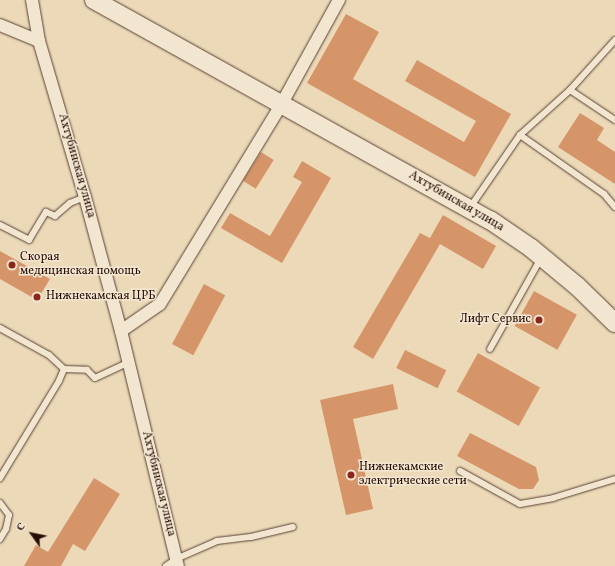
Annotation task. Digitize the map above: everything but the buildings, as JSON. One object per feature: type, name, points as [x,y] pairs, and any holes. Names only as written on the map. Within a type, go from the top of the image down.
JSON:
[{"type":"street","name":"Ахтубинская улица","points":[[32,0],[39,41],[85,197],[129,362],[177,562]]},
{"type":"street","name":"Ахтубинская улица","points":[[94,0],[281,105],[470,208],[542,257],[577,286],[615,323]]},
{"type":"street","points":[[121,331],[160,304],[281,105],[339,0]]},
{"type":"street","points":[[0,25],[39,41]]},
{"type":"lane","points":[[470,208],[520,135],[570,90],[615,40]]},
{"type":"lane","points":[[570,90],[615,120]]},
{"type":"lane","points":[[520,135],[604,194],[615,207]]},
{"type":"lane","points":[[0,225],[29,240],[46,212],[55,216],[70,203],[85,197]]},
{"type":"lane","points":[[490,349],[542,257]]},
{"type":"lane","points":[[0,328],[49,355],[64,369],[87,370],[95,378],[129,362]]},
{"type":"lane","points":[[0,478],[59,381],[64,369]]},
{"type":"lane","points":[[460,472],[520,504],[554,498],[615,479]]},
{"type":"lane","points":[[0,503],[9,515],[6,529],[0,539]]},
{"type":"lane","points":[[166,566],[177,562],[217,541],[251,537],[293,527]]},
{"type":"place","name":"Скорая медицинская помощь","points":[[12,265]]},
{"type":"place","name":"Нижнекамская ЦРБ","points":[[37,297]]},
{"type":"place","name":"Лифт Сервис","points":[[539,320]]},
{"type":"place","name":"Нижнекамские электрические сети","points":[[351,475]]}]
